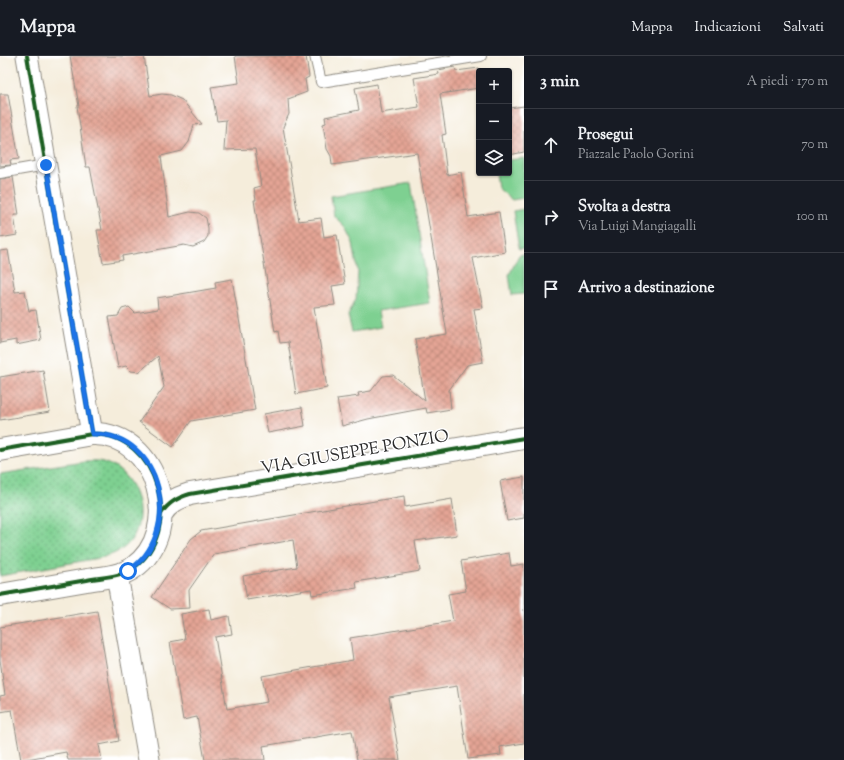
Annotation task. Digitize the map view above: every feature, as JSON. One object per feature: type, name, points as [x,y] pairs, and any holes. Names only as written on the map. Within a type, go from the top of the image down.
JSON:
[{"type":"street","points":[[27,56],[92,434]]},
{"type":"street","points":[[0,450],[92,434],[108,435],[126,443],[145,460],[156,481],[161,501],[161,514],[154,542],[146,556],[128,571],[0,594]]},
{"type":"street","name":"VIA GIUSEPPE PONZIO","points":[[190,494],[524,438]]},
{"type":"street","points":[[156,481],[164,488],[190,494]]},
{"type":"street","points":[[161,514],[176,498],[190,494]]},
{"type":"street","points":[[117,574],[149,760]]},
{"type":"lane","points":[[315,56],[321,82],[481,56]]},
{"type":"lane","points":[[0,173],[46,165]]},
{"type":"green space","points":[[524,158],[524,198],[512,200],[498,188],[496,176],[512,176],[512,160]]},
{"type":"green space","points":[[411,183],[430,303],[378,311],[381,327],[352,332],[348,315],[356,299],[358,272],[353,243],[345,227],[334,216],[331,196]]},
{"type":"green space","points":[[524,209],[524,248],[519,249],[513,211]]},
{"type":"green space","points":[[524,254],[524,294],[512,295],[509,275],[519,255]]},
{"type":"green space","points":[[83,461],[98,461],[107,463],[118,469],[127,478],[138,500],[138,525],[134,536],[126,546],[115,553],[104,557],[0,576],[0,474]]},
{"type":"building","points":[[70,56],[144,56],[150,96],[162,94],[171,95],[182,100],[202,124],[194,125],[189,142],[182,151],[161,156],[169,217],[190,212],[199,213],[206,218],[208,236],[204,242],[193,247],[184,245],[122,256],[123,260],[103,263],[97,230],[102,230],[90,167],[86,167],[77,106],[79,106]]},
{"type":"building","points":[[235,56],[306,56],[309,77],[305,79],[307,92],[288,99],[289,114],[283,127],[299,221],[321,218],[324,237],[337,235],[345,284],[332,286],[335,305],[314,307],[327,388],[296,394],[288,342],[280,343],[278,331],[275,332],[254,200],[256,200],[254,188],[261,186],[255,149],[224,150],[226,120],[217,121],[211,87],[239,83]]},
{"type":"building","points":[[455,67],[456,71],[476,68],[476,88],[440,94],[446,134],[442,135],[447,175],[461,172],[468,217],[499,212],[505,252],[473,258],[483,308],[474,309],[483,362],[467,365],[449,390],[451,409],[427,413],[426,408],[368,419],[342,426],[337,399],[359,396],[358,393],[371,391],[383,376],[393,375],[425,401],[415,339],[447,334],[417,153],[332,165],[331,156],[327,149],[323,124],[326,123],[325,117],[359,110],[355,88],[377,84],[381,113],[419,107],[414,78],[439,74],[438,70]]},
{"type":"building","points":[[0,94],[8,94],[19,159],[10,160],[11,165],[0,166]]},
{"type":"building","points":[[524,106],[524,152],[512,154],[512,140],[512,108]]},
{"type":"building","points":[[13,177],[19,215],[14,215],[17,235],[0,238],[0,179]]},
{"type":"building","points":[[8,250],[15,292],[25,291],[29,311],[36,310],[41,340],[16,345],[16,340],[0,343],[0,251]]},
{"type":"building","points":[[232,279],[255,410],[191,421],[173,447],[139,422],[164,387],[158,356],[139,372],[131,371],[126,366],[118,368],[109,317],[118,316],[122,309],[129,307],[135,313],[158,309],[157,298],[216,288],[215,282]]},
{"type":"building","points":[[43,370],[50,412],[0,420],[0,377]]},
{"type":"building","points":[[302,407],[305,426],[268,433],[264,414]]},
{"type":"building","points":[[524,477],[524,518],[507,521],[500,481]]},
{"type":"building","points":[[404,496],[405,507],[452,499],[457,535],[415,541],[420,571],[356,582],[357,588],[312,595],[311,589],[247,600],[243,576],[297,567],[293,540],[214,554],[189,590],[190,608],[170,609],[152,597],[191,539],[201,531]]},
{"type":"building","points":[[509,553],[511,566],[524,564],[524,743],[500,747],[501,755],[468,759],[457,686],[389,697],[400,760],[357,760],[352,731],[263,746],[265,760],[205,760],[197,717],[183,720],[170,642],[185,639],[181,614],[209,609],[211,620],[229,616],[232,634],[215,637],[227,709],[267,702],[262,676],[353,660],[350,638],[453,621],[448,594],[466,591],[461,561]]},
{"type":"building","points":[[97,611],[119,741],[99,745],[102,760],[68,760],[66,752],[21,760],[12,710],[0,712],[0,696],[5,695],[0,660],[0,627]]},
{"type":"cycle path","points":[[27,56],[92,434]]},
{"type":"cycle path","points":[[0,450],[92,434],[115,438],[134,449],[148,466],[157,486],[161,509],[158,531],[149,552],[128,571],[111,576],[0,595]]},
{"type":"cycle path","points":[[161,514],[173,501],[190,494],[524,438]]},
{"type":"route","points":[[46,165],[92,434],[102,434],[115,437],[126,443],[137,452],[145,460],[153,473],[160,494],[162,508],[159,527],[154,542],[146,556],[128,571]]}]
